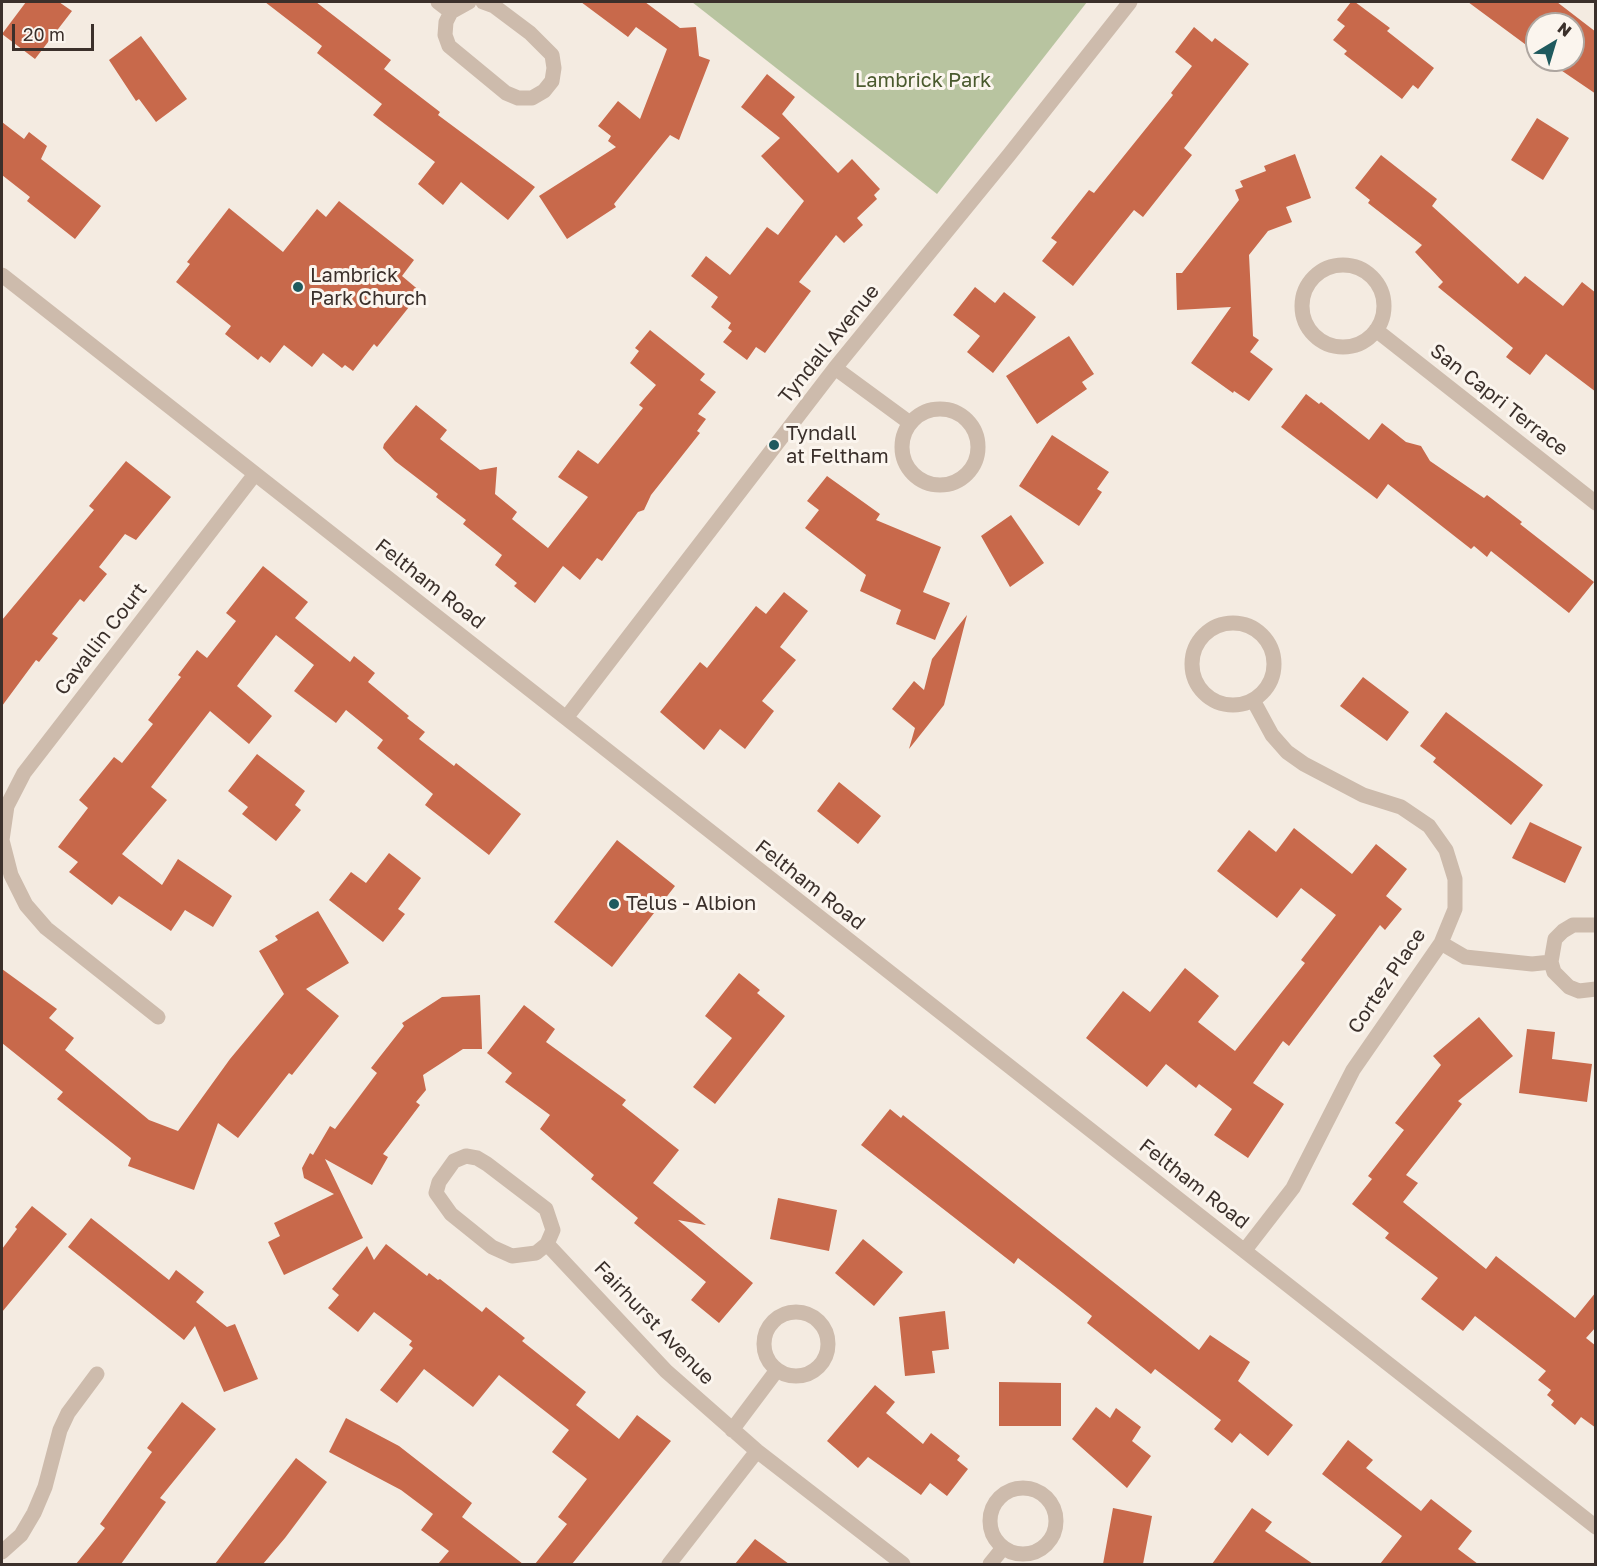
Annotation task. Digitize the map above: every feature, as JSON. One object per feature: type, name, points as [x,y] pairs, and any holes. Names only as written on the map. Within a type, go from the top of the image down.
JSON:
[{"type":"street","points":[[438,2],[451,12]]},
{"type":"street","points":[[469,2],[460,4],[451,12],[446,22],[445,34],[449,46],[457,55],[512,96],[532,98],[544,91],[552,81],[554,68],[552,55],[530,33],[494,6],[483,2]]},
{"type":"street","name":"Tyndall Avenue","points":[[566,718],[835,368],[1009,155],[1130,2]]},
{"type":"street","points":[[1351,266],[1363,271],[1374,279],[1381,291],[1384,304],[1382,318],[1376,330],[1366,340],[1341,347],[1316,337],[1302,314],[1305,288],[1313,277],[1331,267],[1351,266]]},
{"type":"street","name":"Feltham Road","points":[[2,275],[747,863],[1245,1250],[1596,1527]]},
{"type":"street","name":"San Capri Terrace","points":[[1376,330],[1596,503]]},
{"type":"street","points":[[835,368],[910,423]]},
{"type":"street","points":[[945,409],[958,413],[969,422],[976,433],[979,446],[977,459],[971,471],[962,479],[939,486],[917,478],[903,458],[904,434],[910,423],[920,415],[932,410],[945,409]]},
{"type":"street","name":"Cavallin Court","points":[[158,1017],[46,928],[26,905],[11,875],[2,840],[7,806],[24,773],[255,474]]},
{"type":"street","points":[[1225,624],[1250,627],[1269,644],[1273,656],[1272,675],[1263,692],[1253,700],[1229,705],[1206,694],[1198,684],[1193,672],[1196,647],[1213,629],[1225,624]]},
{"type":"street","name":"Cortez Place","points":[[1245,1250],[1293,1188],[1353,1070],[1441,943],[1455,909],[1455,879],[1446,850],[1429,826],[1401,807],[1363,795],[1304,764],[1287,752],[1272,735],[1253,700]]},
{"type":"street","points":[[1596,925],[1573,925],[1563,931],[1555,939],[1551,962],[1554,972],[1569,987],[1579,991],[1596,989]]},
{"type":"street","points":[[1441,943],[1465,957],[1532,964],[1551,962]]},
{"type":"street","points":[[466,1156],[477,1158],[487,1164],[546,1209],[553,1230],[548,1244],[536,1253],[512,1256],[492,1247],[441,1203],[436,1193],[444,1172],[454,1161],[466,1156]]},
{"type":"street","name":"Fairhurst Avenue","points":[[548,1244],[666,1371],[757,1451],[903,1564]]},
{"type":"street","points":[[794,1312],[816,1318],[827,1335],[827,1354],[822,1364],[806,1375],[796,1377],[777,1370],[769,1362],[765,1352],[767,1330],[783,1315],[794,1312]]},
{"type":"street","points":[[732,1430],[777,1370]]},
{"type":"street","points":[[2,1552],[21,1535],[34,1513],[45,1487],[60,1430],[68,1413],[97,1374]]},
{"type":"street","points":[[669,1564],[757,1451]]},
{"type":"street","points":[[1020,1488],[1042,1494],[1055,1511],[1056,1521],[1050,1541],[1033,1553],[1023,1554],[1003,1548],[991,1529],[990,1518],[999,1497],[1020,1488]]},
{"type":"street","points":[[990,1564],[1003,1548]]},
{"type":"green space","name":"Lambrick Park","points":[[692,2],[1087,2],[937,194]]},
{"type":"building","points":[[26,2],[59,2],[72,11],[35,59],[2,34]]},
{"type":"building","points":[[265,2],[316,2],[391,60],[384,69],[440,112],[438,115],[535,187],[508,220],[461,182],[443,205],[418,184],[435,162],[373,115],[382,104],[317,53],[322,46]]},
{"type":"building","points":[[581,2],[645,2],[680,28],[696,27],[699,56],[710,60],[679,140],[670,135],[614,204],[616,207],[567,239],[539,196],[616,147],[608,141],[611,136],[598,126],[618,101],[640,119],[667,49],[636,27],[628,37]]},
{"type":"building","points":[[1351,2],[1355,2],[1390,28],[1387,31],[1434,68],[1418,89],[1413,85],[1402,99],[1344,54],[1347,51],[1333,40],[1345,26],[1337,20]]},
{"type":"building","points":[[1468,2],[1557,2],[1570,12],[1525,12],[1525,44]]},
{"type":"building","points":[[1585,24],[1596,32],[1596,94],[1564,72],[1585,72]]},
{"type":"building","points":[[1194,27],[1212,42],[1215,38],[1249,64],[1184,148],[1192,155],[1143,217],[1134,210],[1073,286],[1042,261],[1057,242],[1051,238],[1089,190],[1094,193],[1173,95],[1171,93],[1192,66],[1175,52]]},
{"type":"building","points":[[141,36],[187,99],[156,122],[139,99],[136,101],[109,60]]},
{"type":"building","points":[[767,74],[795,97],[782,114],[838,173],[852,159],[880,189],[874,195],[877,199],[857,218],[863,225],[844,243],[836,235],[799,282],[811,291],[765,353],[756,347],[747,360],[723,342],[732,331],[728,328],[731,323],[711,307],[718,297],[691,276],[706,256],[730,275],[767,227],[778,235],[804,201],[761,156],[780,138],[741,107]]},
{"type":"building","points":[[1537,118],[1569,138],[1543,180],[1511,160]]},
{"type":"building","points":[[2,122],[24,139],[29,132],[47,146],[41,159],[101,206],[75,239],[27,201],[30,197],[2,175]]},
{"type":"building","points":[[1295,154],[1311,198],[1286,207],[1292,222],[1268,231],[1249,255],[1253,336],[1259,340],[1250,352],[1273,369],[1249,401],[1234,391],[1233,393],[1191,363],[1231,307],[1177,310],[1176,273],[1182,273],[1239,200],[1235,190],[1243,187],[1240,181],[1266,171],[1264,166]]},
{"type":"building","points":[[1381,155],[1437,199],[1432,206],[1518,284],[1525,276],[1563,306],[1582,282],[1596,293],[1596,392],[1546,354],[1530,375],[1506,357],[1513,348],[1438,287],[1443,282],[1415,252],[1422,245],[1368,203],[1370,200],[1355,188]]},
{"type":"building","name":"Lambrick Park Church","points":[[339,201],[414,260],[402,276],[421,292],[377,347],[374,344],[353,371],[345,365],[342,368],[323,353],[312,367],[284,345],[270,363],[261,356],[258,360],[225,334],[231,326],[176,282],[190,264],[187,262],[229,208],[283,252],[317,209],[326,217]]},
{"type":"building","points":[[975,287],[995,303],[1004,292],[1036,317],[993,373],[967,352],[980,336],[953,315]]},
{"type":"building","points":[[650,330],[705,374],[700,380],[716,392],[698,414],[706,419],[697,431],[700,433],[651,495],[644,510],[638,512],[602,561],[597,558],[580,580],[563,566],[535,603],[514,586],[517,583],[495,565],[502,555],[463,524],[466,520],[436,497],[438,494],[395,461],[383,448],[384,444],[416,405],[447,430],[440,439],[480,470],[497,467],[495,494],[517,512],[512,519],[548,548],[588,497],[558,477],[578,450],[598,464],[643,408],[639,405],[656,385],[630,363],[639,351],[635,348]]},
{"type":"building","points":[[1069,336],[1094,374],[1082,382],[1087,389],[1037,424],[1006,376]]},
{"type":"building","points":[[1306,394],[1319,404],[1321,402],[1369,440],[1382,423],[1406,442],[1421,446],[1430,461],[1484,498],[1487,495],[1594,582],[1569,613],[1491,551],[1487,557],[1474,546],[1471,549],[1388,484],[1377,499],[1281,427]]},
{"type":"building","points":[[1052,435],[1109,472],[1097,489],[1102,492],[1079,526],[1019,486]]},
{"type":"building","points":[[126,461],[171,497],[136,540],[125,534],[99,567],[107,574],[84,602],[80,599],[52,634],[58,638],[39,662],[36,660],[2,706],[2,620],[94,510],[89,506]]},
{"type":"building","points":[[827,476],[880,514],[876,520],[941,547],[923,592],[950,603],[935,640],[896,624],[901,610],[860,591],[866,575],[805,528],[819,510],[807,501]]},
{"type":"building","points":[[1011,515],[1044,563],[1010,587],[981,536]]},
{"type":"building","points":[[263,566],[308,602],[295,618],[350,662],[354,656],[375,673],[368,682],[425,732],[419,739],[454,766],[456,763],[521,814],[489,855],[425,805],[433,794],[377,748],[383,740],[346,710],[336,723],[294,691],[314,665],[276,635],[237,686],[272,716],[249,744],[210,711],[151,787],[167,800],[122,854],[162,885],[178,859],[232,896],[213,927],[185,910],[171,931],[119,896],[112,905],[69,872],[78,862],[58,847],[88,808],[79,800],[114,757],[122,763],[153,724],[148,720],[181,677],[178,675],[197,650],[207,658],[236,621],[226,613]]},
{"type":"building","points":[[784,592],[808,611],[780,647],[796,660],[762,701],[774,711],[745,749],[720,729],[704,750],[660,712],[700,662],[707,668],[756,606],[766,614]]},
{"type":"building","points":[[967,615],[944,705],[909,749],[915,728],[892,709],[914,681],[924,690],[932,659]]},
{"type":"building","points":[[1363,677],[1409,712],[1387,741],[1340,706]]},
{"type":"building","points":[[1446,712],[1543,785],[1511,825],[1433,762],[1436,758],[1420,746]]},
{"type":"building","points":[[257,754],[305,791],[295,805],[301,810],[276,841],[242,814],[248,807],[228,791]]},
{"type":"building","points":[[839,782],[881,816],[858,844],[817,811]]},
{"type":"building","points":[[1530,822],[1582,847],[1565,883],[1512,858]]},
{"type":"building","points":[[1294,828],[1352,874],[1376,844],[1407,869],[1386,896],[1402,909],[1385,930],[1380,925],[1289,1046],[1283,1041],[1253,1083],[1284,1104],[1248,1158],[1214,1135],[1232,1109],[1199,1084],[1196,1088],[1166,1064],[1147,1087],[1086,1038],[1123,991],[1150,1012],[1185,968],[1219,996],[1198,1022],[1235,1051],[1305,963],[1301,960],[1336,915],[1301,888],[1277,918],[1217,871],[1249,830],[1276,852]]},
{"type":"building","name":"Telus - Albion","points":[[617,840],[675,886],[612,967],[554,922]]},
{"type":"building","points":[[389,853],[421,878],[398,909],[405,914],[383,942],[329,900],[351,872],[366,883]]},
{"type":"building","points":[[318,911],[349,963],[306,989],[339,1016],[292,1075],[289,1073],[238,1138],[218,1123],[194,1190],[128,1166],[131,1158],[57,1099],[63,1092],[2,1043],[2,969],[57,1009],[49,1018],[74,1038],[65,1050],[149,1120],[178,1131],[230,1059],[284,994],[259,951],[278,940],[275,936]]},
{"type":"building","points":[[739,973],[760,990],[757,993],[785,1016],[715,1104],[693,1087],[732,1038],[705,1016]]},
{"type":"building","points":[[480,995],[482,1049],[463,1049],[423,1075],[426,1090],[416,1102],[420,1105],[383,1154],[388,1157],[372,1185],[325,1159],[363,1238],[284,1275],[268,1242],[280,1236],[274,1223],[334,1194],[304,1178],[302,1168],[310,1153],[313,1155],[330,1126],[335,1129],[377,1073],[371,1068],[404,1026],[402,1023],[442,997]]},
{"type":"building","points":[[524,1005],[555,1029],[546,1042],[626,1100],[622,1105],[679,1150],[653,1183],[706,1225],[678,1220],[753,1283],[719,1323],[691,1300],[706,1282],[634,1223],[638,1218],[591,1179],[594,1175],[540,1129],[550,1115],[505,1082],[512,1073],[487,1053]]},
{"type":"building","points":[[1479,1017],[1513,1056],[1458,1101],[1462,1104],[1406,1175],[1418,1183],[1403,1202],[1486,1269],[1496,1256],[1575,1318],[1596,1292],[1596,1327],[1586,1338],[1596,1346],[1596,1428],[1581,1417],[1575,1425],[1551,1405],[1554,1401],[1547,1395],[1551,1390],[1538,1380],[1546,1371],[1475,1316],[1463,1331],[1421,1299],[1438,1278],[1385,1238],[1389,1233],[1352,1204],[1372,1179],[1368,1176],[1404,1130],[1395,1123],[1441,1065],[1433,1056]]},
{"type":"building","points":[[1527,1029],[1555,1032],[1552,1059],[1592,1064],[1587,1102],[1519,1093]]},
{"type":"building","points":[[890,1109],[901,1118],[903,1115],[1199,1350],[1210,1335],[1250,1362],[1238,1381],[1293,1425],[1268,1456],[1240,1433],[1232,1443],[1214,1429],[1221,1420],[1155,1369],[1151,1374],[1087,1323],[1092,1316],[1018,1258],[1014,1264],[861,1145]]},
{"type":"building","points":[[778,1198],[837,1210],[829,1251],[770,1239]]},
{"type":"building","points":[[32,1206],[67,1234],[2,1312],[2,1249],[17,1229],[15,1227]]},
{"type":"building","points":[[91,1218],[169,1280],[176,1270],[204,1292],[196,1302],[227,1327],[235,1324],[258,1379],[224,1392],[195,1326],[184,1340],[68,1247]]},
{"type":"building","points":[[863,1239],[903,1272],[874,1306],[835,1273]]},
{"type":"building","points":[[386,1244],[427,1276],[429,1273],[438,1280],[440,1279],[482,1312],[486,1307],[525,1338],[522,1341],[586,1392],[576,1405],[619,1439],[637,1415],[671,1441],[572,1564],[535,1564],[567,1524],[558,1517],[587,1479],[552,1452],[569,1430],[499,1375],[473,1407],[424,1369],[397,1403],[380,1390],[413,1348],[409,1345],[412,1341],[374,1312],[358,1332],[328,1308],[339,1295],[332,1289],[367,1246],[374,1260]]},
{"type":"building","points":[[945,1311],[949,1349],[932,1351],[935,1373],[905,1376],[899,1317]]},
{"type":"building","points":[[999,1382],[1061,1383],[1061,1426],[999,1426]]},
{"type":"building","points":[[875,1385],[895,1402],[886,1413],[923,1444],[931,1433],[960,1456],[957,1460],[968,1469],[947,1496],[930,1483],[921,1495],[868,1457],[858,1468],[827,1441]]},
{"type":"building","points":[[182,1402],[216,1429],[160,1498],[166,1502],[121,1564],[76,1564],[105,1528],[100,1524],[152,1452],[147,1448]]},
{"type":"building","points":[[1096,1407],[1110,1418],[1116,1408],[1141,1427],[1132,1441],[1151,1456],[1127,1488],[1072,1439]]},
{"type":"building","points":[[346,1418],[399,1446],[472,1503],[462,1517],[523,1564],[438,1564],[449,1551],[421,1530],[433,1514],[401,1490],[329,1452]]},
{"type":"building","points":[[1348,1440],[1373,1460],[1366,1468],[1421,1511],[1431,1499],[1472,1531],[1458,1549],[1478,1564],[1380,1564],[1402,1536],[1322,1474]]},
{"type":"building","points":[[296,1458],[327,1482],[285,1538],[263,1564],[215,1564]]},
{"type":"building","points":[[1113,1508],[1152,1516],[1143,1564],[1103,1564]]},
{"type":"building","points":[[1252,1508],[1272,1522],[1265,1531],[1313,1564],[1212,1564]]},
{"type":"building","points":[[755,1539],[789,1564],[735,1564]]},
{"type":"place","name":"Lambrick Park Church","points":[[298,287]]},
{"type":"place","name":"Tyndall at Feltham","points":[[774,445]]},
{"type":"place","name":"Telus - Albion","points":[[614,904]]}]
